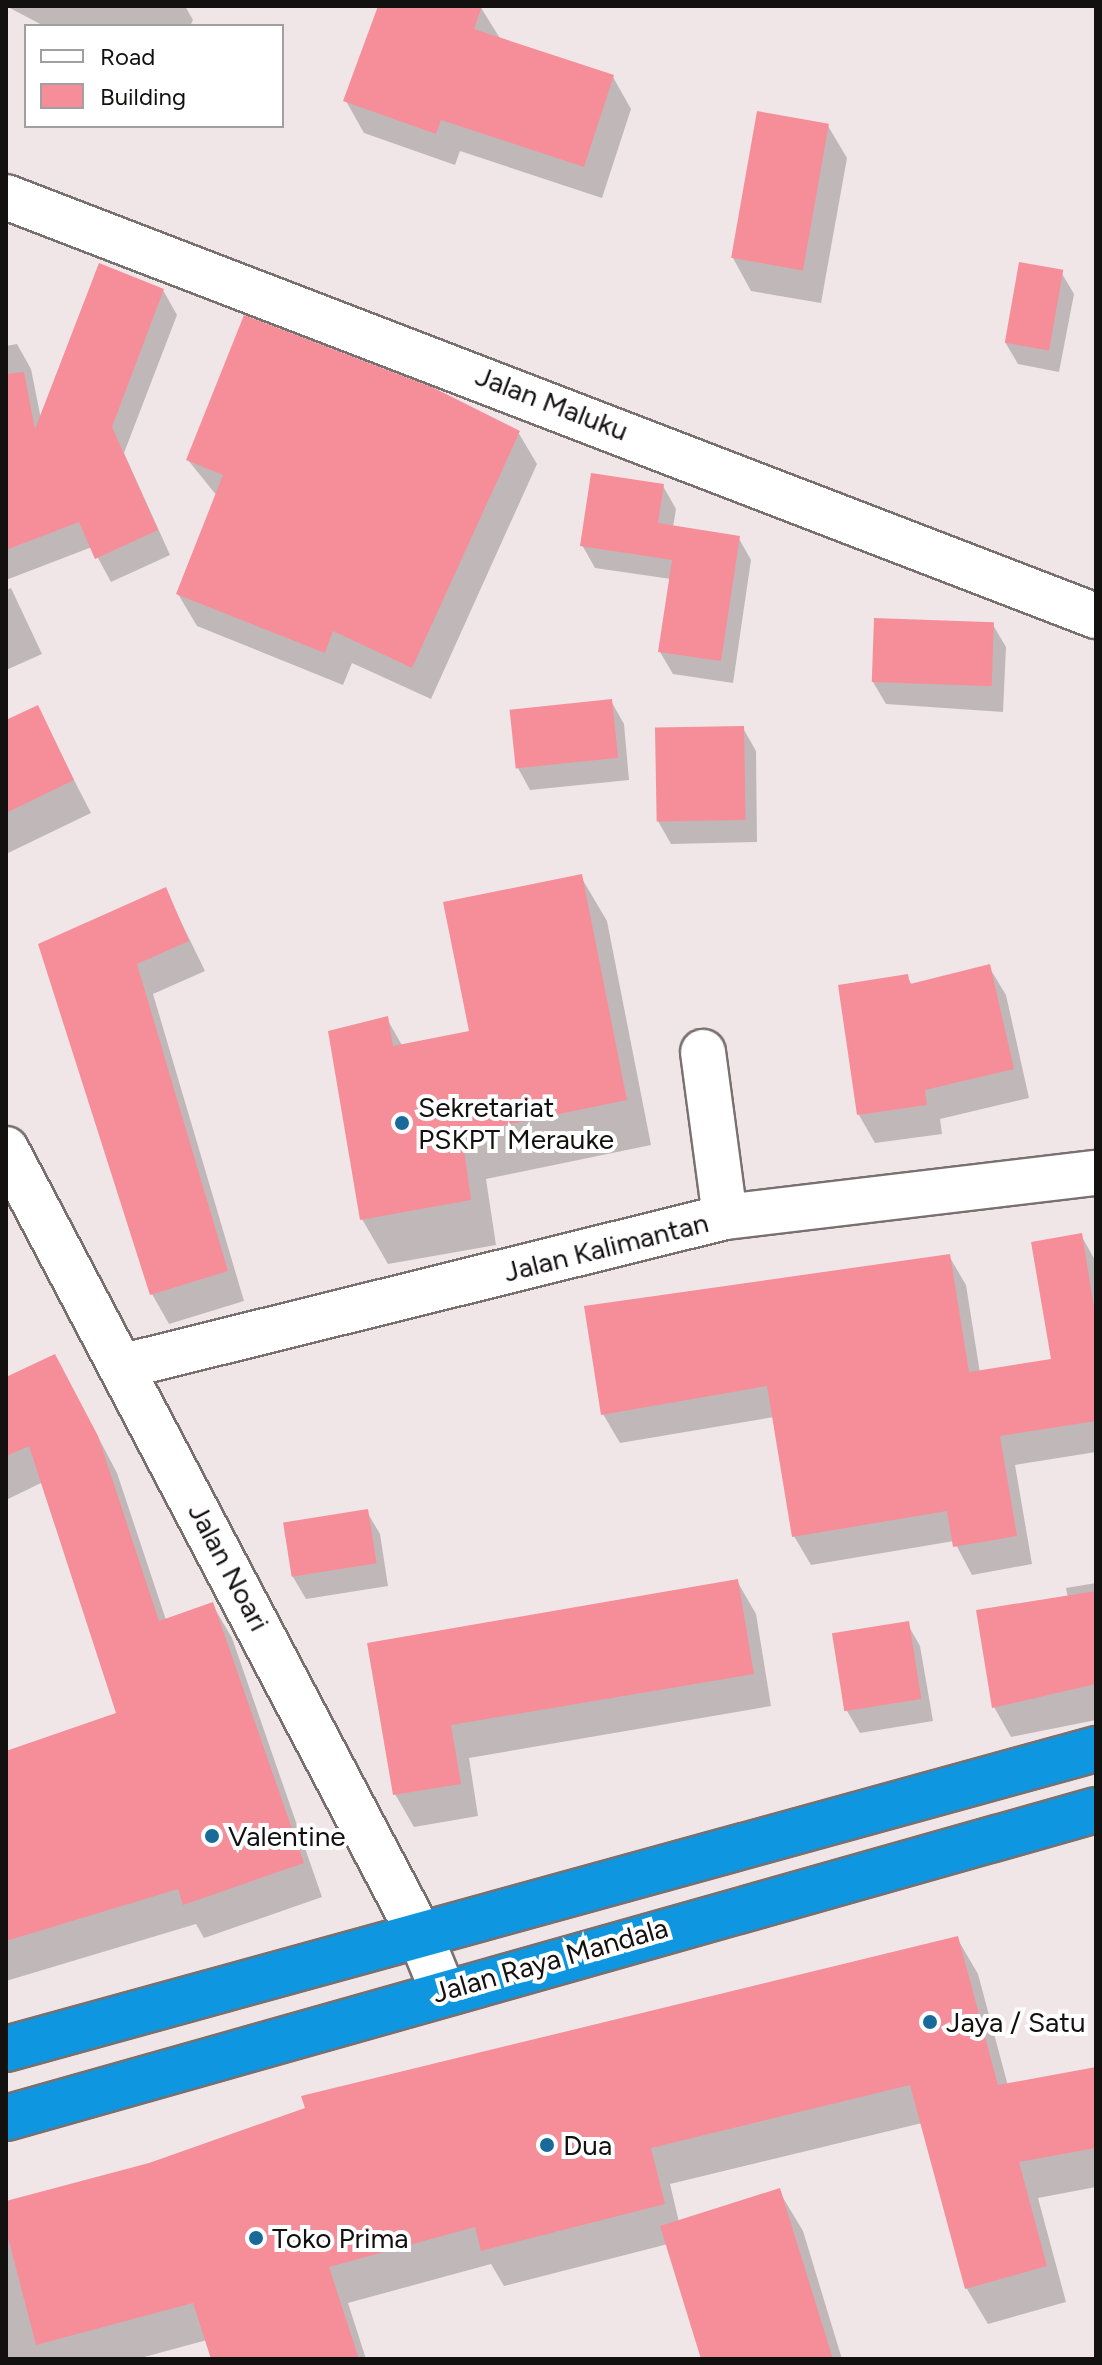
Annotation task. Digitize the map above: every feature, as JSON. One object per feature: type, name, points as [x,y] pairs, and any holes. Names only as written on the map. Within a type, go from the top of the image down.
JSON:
[{"type":"highway","points":[[6,2049],[1096,1749]]},
{"type":"highway","name":"Jalan Raya Mandala","points":[[6,2118],[442,1989],[1096,1810]]},
{"type":"street","name":"Jalan Maluku","points":[[6,197],[1096,616]]},
{"type":"street","points":[[703,1052],[725,1217]]},
{"type":"street","name":"Jalan Noari","points":[[6,1149],[124,1366],[419,1933],[442,1989]]},
{"type":"street","name":"Jalan Kalimantan","points":[[124,1366],[725,1217],[1096,1173]]},
{"type":"building","points":[[378,6],[482,6],[474,29],[614,75],[584,167],[441,120],[436,134],[343,101]]},
{"type":"building","points":[[757,111],[829,124],[803,270],[731,258]]},
{"type":"building","points":[[1019,262],[1063,270],[1049,351],[1005,343]]},
{"type":"building","points":[[99,263],[164,289],[112,427],[158,530],[95,559],[79,522],[6,550],[6,374],[24,372],[35,429]]},
{"type":"building","points":[[244,315],[434,388],[520,431],[412,668],[333,631],[325,653],[176,594],[223,475],[186,460]]},
{"type":"building","points":[[591,473],[664,484],[658,523],[740,536],[721,661],[658,652],[672,560],[580,546]]},
{"type":"building","points":[[874,618],[994,622],[992,686],[872,682]]},
{"type":"building","points":[[612,699],[618,758],[516,768],[510,710]]},
{"type":"building","points":[[38,705],[74,780],[6,813],[6,720]]},
{"type":"building","points":[[744,726],[746,820],[657,822],[655,728]]},
{"type":"building","points":[[582,874],[627,1100],[462,1134],[471,1200],[360,1220],[328,1031],[388,1016],[393,1046],[469,1031],[443,902]]},
{"type":"building","points":[[166,887],[189,941],[137,964],[228,1271],[150,1295],[38,944]]},
{"type":"building","points":[[990,964],[1014,1069],[925,1090],[927,1105],[857,1115],[838,985],[908,974],[910,984]]},
{"type":"building","points":[[1082,1233],[1096,1320],[1096,1421],[1000,1436],[1017,1536],[953,1547],[947,1511],[792,1537],[767,1386],[601,1415],[584,1306],[950,1254],[969,1372],[1051,1359],[1031,1242]]},
{"type":"building","points":[[55,1354],[98,1436],[159,1621],[213,1602],[304,1863],[183,1905],[178,1889],[6,1941],[6,1751],[116,1713],[29,1446],[6,1456],[6,1377]]},
{"type":"building","points":[[368,1509],[377,1563],[292,1577],[283,1522]]},
{"type":"building","points":[[738,1579],[754,1674],[451,1725],[461,1784],[393,1795],[367,1643]]},
{"type":"building","points":[[1096,1591],[1096,1684],[992,1708],[976,1610]]},
{"type":"building","points":[[909,1621],[921,1699],[844,1711],[832,1633]]},
{"type":"building","points":[[958,1936],[998,2085],[1096,2067],[1096,2148],[1019,2162],[1047,2266],[965,2289],[910,2085],[651,2148],[665,2204],[481,2251],[475,2227],[329,2267],[359,2359],[211,2359],[193,2303],[36,2345],[6,2230],[6,2201],[149,2163],[305,2108],[301,2096]]},
{"type":"building","points":[[780,2188],[833,2359],[701,2359],[660,2226]]},
{"type":"place","name":"Sekretariat PSKPT Merauke","points":[[402,1123]]},
{"type":"place","name":"Valentine","points":[[212,1836]]},
{"type":"place","name":"Jaya / Satu","points":[[930,2022]]},
{"type":"place","name":"Dua","points":[[547,2145]]},
{"type":"place","name":"Toko Prima","points":[[256,2238]]}]
